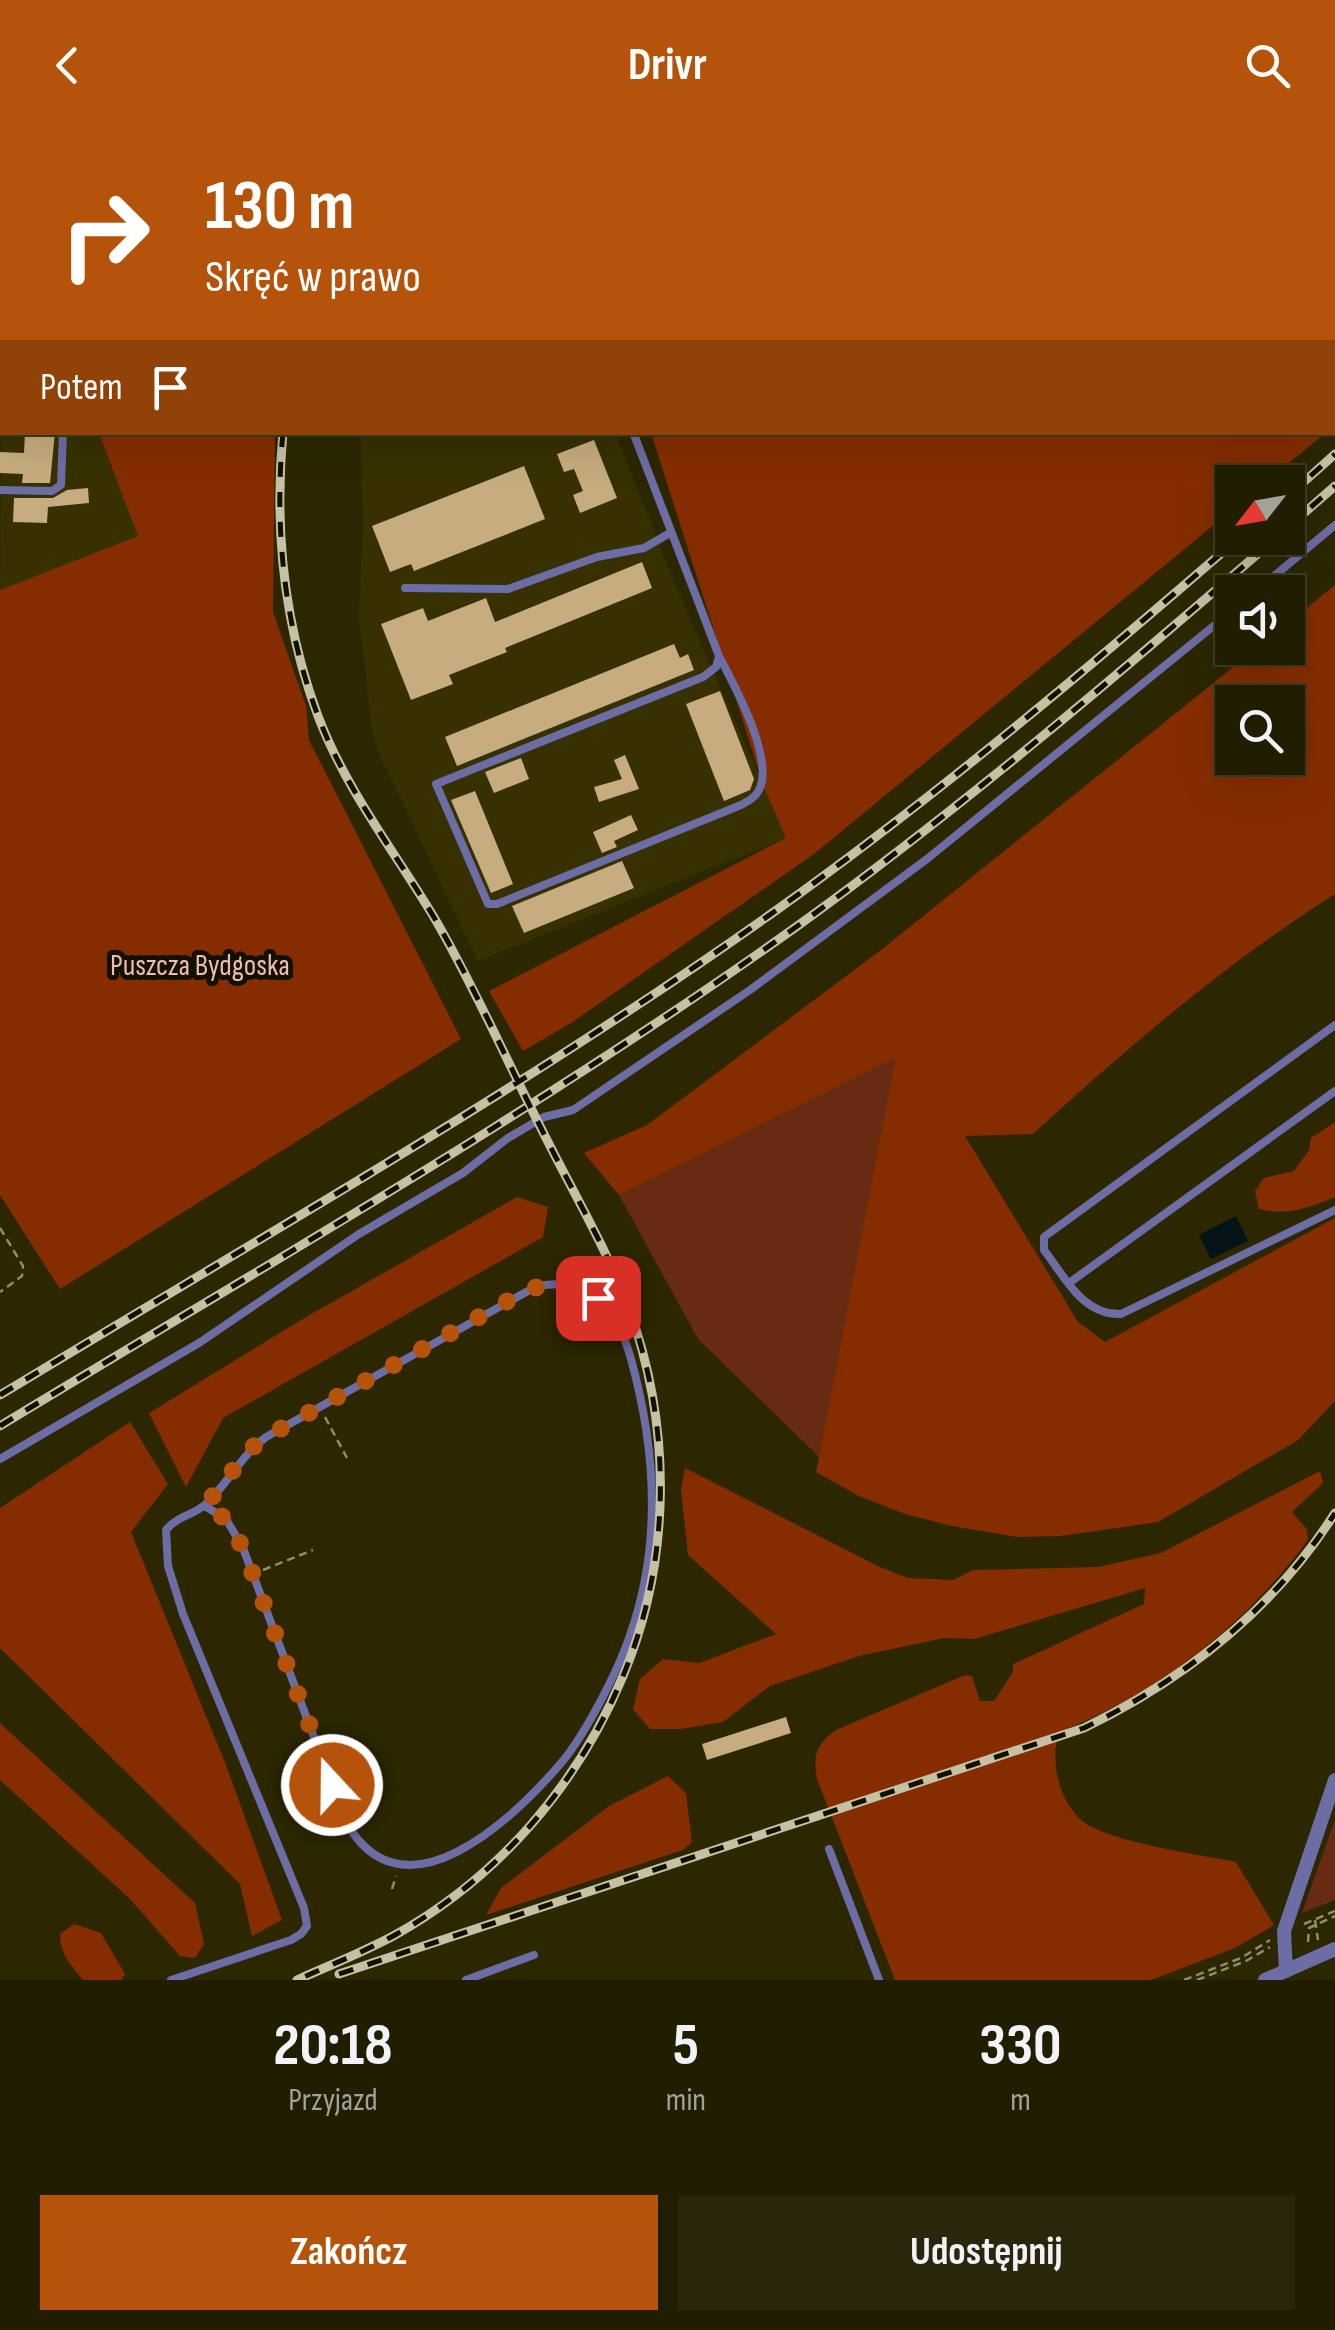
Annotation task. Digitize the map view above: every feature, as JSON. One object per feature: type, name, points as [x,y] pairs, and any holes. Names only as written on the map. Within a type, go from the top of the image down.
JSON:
[{"type":"street","points":[[1286,1971],[1284,1937],[1335,1780]]},
{"type":"street","points":[[1268,1979],[1335,1949]]},
{"type":"lane","points":[[0,490],[52,491],[61,485],[63,435]]},
{"type":"lane","points":[[634,435],[760,752],[764,772],[761,788],[741,805],[497,904],[488,904],[436,784],[703,677],[716,668],[719,656]]},
{"type":"lane","points":[[1275,575],[1335,525]]},
{"type":"lane","points":[[405,588],[508,589],[596,557],[644,548],[670,533]]},
{"type":"lane","points":[[0,1459],[199,1343],[359,1234],[462,1173],[508,1138],[544,1117],[574,1110],[750,990],[926,860],[1215,626]]},
{"type":"lane","points":[[1335,1025],[1044,1237],[1044,1250],[1093,1309],[1121,1314],[1335,1210]]},
{"type":"lane","points":[[1069,1283],[1335,1090]]},
{"type":"lane","points":[[172,1980],[290,1940],[306,1926],[304,1908],[183,1614],[168,1566],[166,1530],[175,1520],[205,1506],[249,1450],[537,1286],[565,1282],[581,1285],[614,1315],[626,1342],[644,1404],[652,1497],[648,1562],[630,1636],[601,1697],[563,1760],[511,1813],[469,1846],[444,1858],[416,1866],[394,1864],[374,1856],[357,1842],[243,1548],[226,1519],[205,1506]]},
{"type":"lane","points":[[829,1849],[879,1980]]},
{"type":"lane","points":[[466,1980],[534,1954]]},
{"type":"path","points":[[0,1228],[23,1266],[22,1276],[0,1292]]},
{"type":"path","points":[[319,1407],[347,1458]]},
{"type":"path","points":[[253,1575],[313,1550]]},
{"type":"path","points":[[392,1889],[399,1869]]},
{"type":"path","points":[[1184,1980],[1335,1914]]},
{"type":"path","points":[[1196,1980],[1246,1961],[1284,1937],[1308,1930],[1335,1914]]},
{"type":"path","points":[[1308,1930],[1315,1958]]},
{"type":"shaded area","points":[[1,435],[100,435],[139,536],[0,590]]},
{"type":"shaded area","points":[[360,435],[616,435],[678,592],[787,838],[478,961],[372,731],[359,618],[363,521]]},
{"type":"shaded area","points":[[897,1056],[819,1457],[698,1339],[619,1195]]},
{"type":"shaded area","points":[[1236,1216],[1248,1241],[1211,1259],[1199,1235]]},
{"type":"shaded area","points":[[1335,1819],[1335,1900],[1302,1913]]},
{"type":"green space","name":"Puszcza Bydgoska","points":[[100,435],[275,435],[273,612],[306,706],[309,740],[461,1039],[60,1289],[0,1195],[0,590],[138,536]]},
{"type":"green space","points":[[652,435],[1324,435],[1286,465],[1215,465],[1215,524],[814,854],[571,1023],[523,1051],[489,991],[786,838],[764,787]]},
{"type":"green space","points":[[1335,585],[1335,894],[1255,948],[1179,1007],[1033,1134],[965,1136],[1078,1322],[1105,1342],[1335,1218],[1335,1401],[1298,1440],[1158,1522],[1061,1536],[1017,1537],[905,1514],[859,1496],[816,1472],[896,1057],[619,1195],[584,1153],[647,1125],[881,950],[1236,665],[1305,665],[1305,609]]},
{"type":"green space","points":[[1335,1122],[1335,1197],[1298,1210],[1259,1209],[1255,1191],[1264,1178],[1294,1171],[1309,1150],[1311,1138]]},
{"type":"green space","points":[[517,1197],[548,1207],[543,1237],[223,1418],[186,1487],[149,1413],[301,1320]]},
{"type":"green space","points":[[130,1422],[168,1484],[131,1532],[226,1765],[282,1920],[252,1936],[240,1884],[0,1648],[0,1508]]},
{"type":"green space","points":[[685,1468],[880,1567],[908,1578],[953,1580],[973,1570],[1098,1567],[1161,1553],[1320,1471],[1323,1483],[1292,1512],[1307,1530],[1308,1540],[1256,1601],[1165,1677],[1059,1732],[1056,1743],[1061,1790],[1080,1819],[1130,1840],[1236,1862],[1274,1925],[1235,1948],[1151,1980],[895,1980],[817,1779],[815,1763],[820,1746],[836,1730],[965,1675],[972,1676],[980,1701],[994,1701],[1013,1672],[1013,1664],[1144,1604],[1145,1588],[974,1639],[944,1638],[859,1656],[770,1686],[723,1722],[650,1729],[633,1709],[640,1679],[663,1659],[699,1663],[776,1634],[688,1555],[681,1490]]},
{"type":"green space","points":[[0,1723],[195,1903],[204,1944],[195,1958],[180,1956],[130,1899],[0,1780]]},
{"type":"green space","points":[[668,1776],[686,1793],[692,1842],[683,1850],[486,1915],[501,1888],[609,1806]]},
{"type":"green space","points":[[74,1924],[101,1933],[125,1974],[121,1980],[83,1980],[62,1948],[60,1934]]},
{"type":"building","points":[[25,435],[55,435],[50,483],[22,483],[23,474],[0,473],[0,452],[24,453]]},
{"type":"building","points":[[594,440],[617,498],[580,513],[573,495],[583,491],[574,469],[564,472],[557,454]]},
{"type":"building","points":[[524,466],[545,519],[414,571],[411,564],[390,572],[372,526]]},
{"type":"building","points":[[88,488],[89,503],[48,507],[47,523],[13,522],[14,498],[53,498],[67,490]]},
{"type":"building","points":[[642,562],[652,588],[505,648],[507,652],[449,675],[453,684],[411,700],[381,624],[423,608],[428,621],[486,598],[495,622]]},
{"type":"building","points":[[674,644],[680,658],[688,654],[694,670],[457,766],[445,737]]},
{"type":"building","points":[[720,691],[754,779],[750,790],[724,801],[686,704]]},
{"type":"building","points":[[625,755],[639,789],[599,802],[594,787],[622,779],[614,760]]},
{"type":"building","points":[[521,758],[529,779],[494,793],[485,772]]},
{"type":"building","points":[[475,791],[513,884],[491,893],[451,800]]},
{"type":"building","points":[[631,815],[638,830],[614,841],[617,847],[602,853],[593,832]]},
{"type":"building","points":[[622,861],[634,888],[524,933],[512,906]]},
{"type":"building","points":[[786,1717],[791,1733],[707,1760],[702,1744]]},
{"type":"railway","points":[[283,435],[280,504],[284,576],[297,647],[318,716],[357,795],[463,970],[619,1283],[653,1398],[660,1492],[651,1586],[639,1631],[605,1716],[559,1791],[501,1856],[433,1912],[383,1941],[297,1980]]},
{"type":"railway","points":[[1305,481],[1335,454]]},
{"type":"railway","points":[[1305,512],[1335,486]]},
{"type":"railway","points":[[0,1395],[394,1159],[684,974],[838,865],[955,775],[1219,555]]},
{"type":"railway","points":[[0,1426],[502,1122],[700,994],[796,927],[980,787],[1256,555]]},
{"type":"railway","points":[[339,1974],[1084,1728],[1157,1687],[1224,1638],[1284,1580],[1335,1513]]},
{"type":"route","points":[[332,1785],[243,1548],[226,1519],[205,1506],[249,1450],[266,1437],[502,1304],[537,1286],[565,1282],[581,1285],[598,1298]]}]
